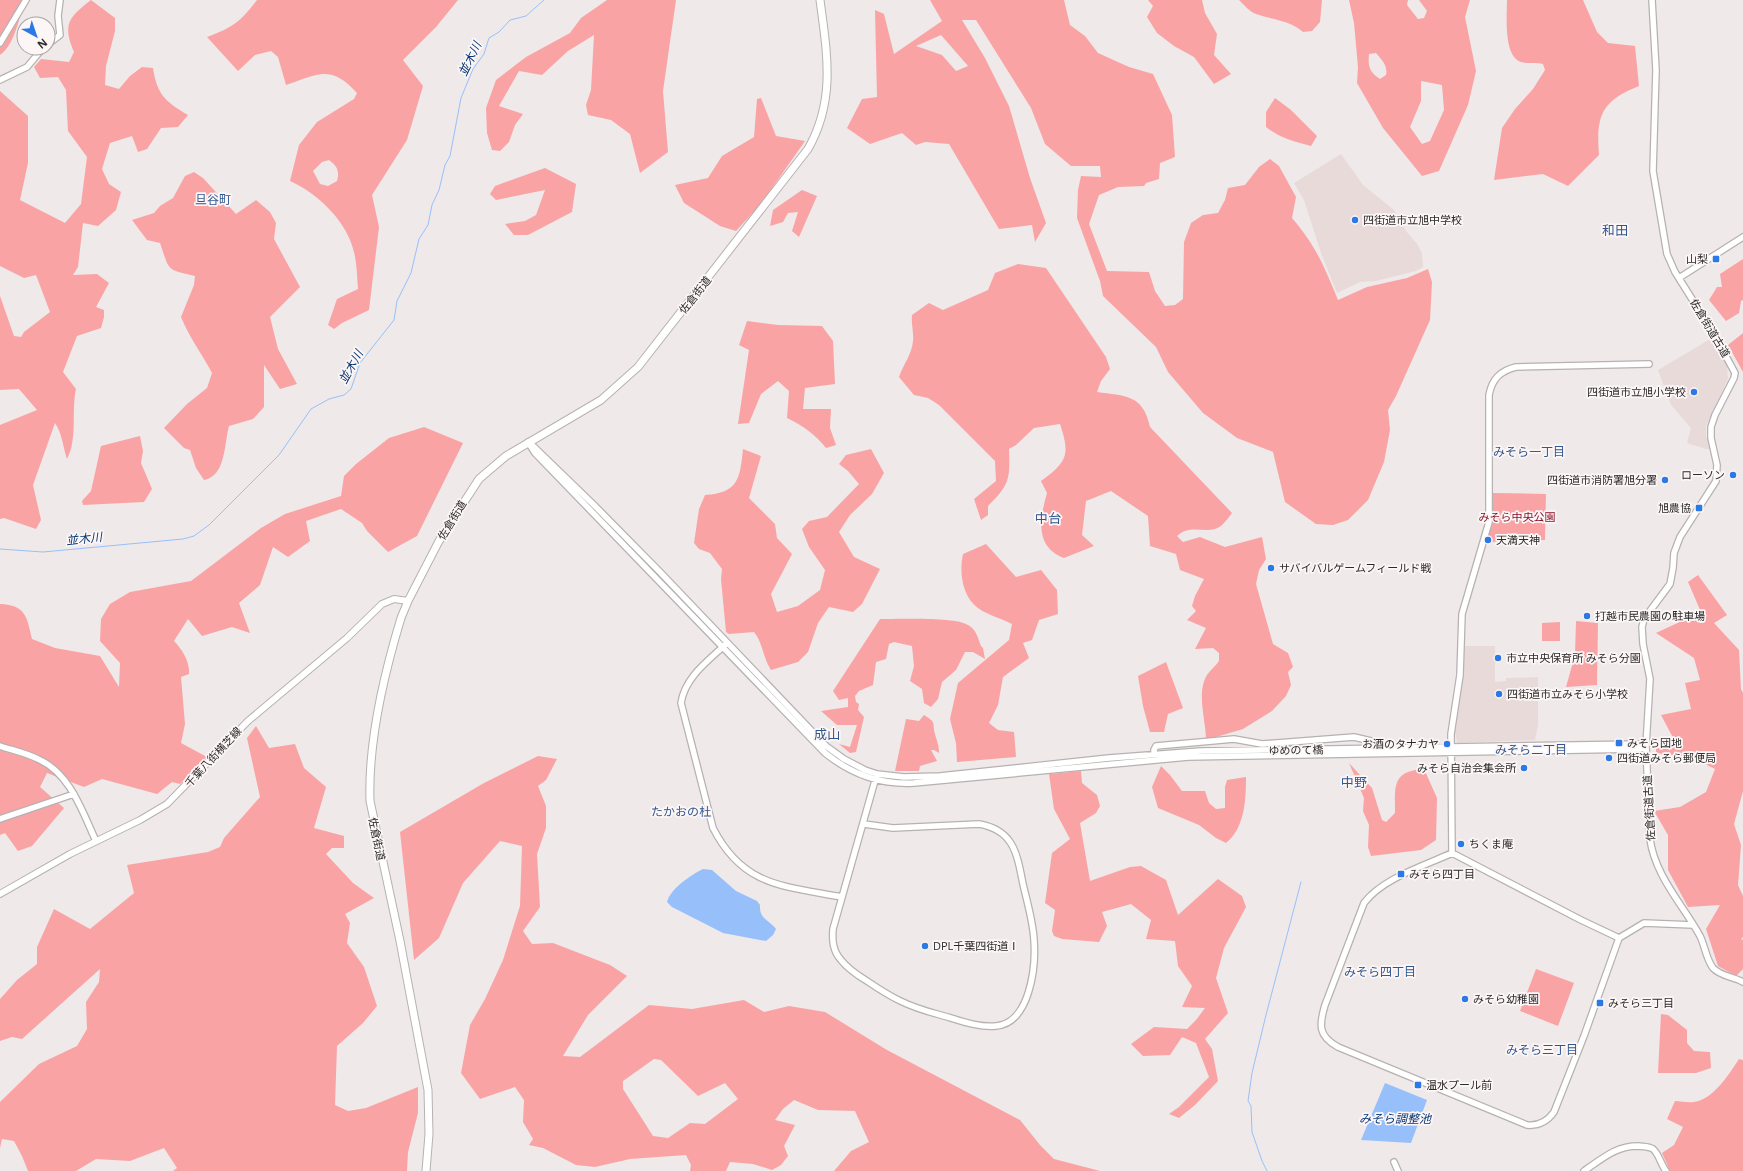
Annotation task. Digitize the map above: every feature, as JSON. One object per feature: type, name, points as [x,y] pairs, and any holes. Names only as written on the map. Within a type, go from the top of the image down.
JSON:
[{"type":"highway","name":"佐倉街道","points":[[426,1171],[429,1134],[428,1090],[400,941],[376,835],[369,787],[375,726],[397,633],[408,601],[439,541],[474,486],[491,467],[528,442],[601,400],[638,367],[808,149],[819,127],[827,96],[827,61],[820,0]]},
{"type":"main road","name":"千葉八街横芝線","points":[[0,894],[96,841],[140,820],[167,804],[248,721],[347,638],[382,604],[394,599],[408,601]]},
{"type":"street","points":[[0,43],[26,0]]},
{"type":"street","points":[[56,38],[60,35],[58,16],[60,0]]},
{"type":"street","name":"佐倉街道古道","points":[[1652,0],[1656,70],[1653,171],[1667,254],[1679,278],[1714,334],[1735,373],[1734,378],[1715,415],[1711,427],[1711,438],[1717,465],[1716,481],[1675,546],[1670,584],[1644,619],[1642,627],[1643,644],[1650,680],[1646,746],[1648,818],[1652,854],[1659,869],[1701,937],[1711,966],[1720,973],[1743,982]]},
{"type":"street","points":[[0,80],[27,67],[36,56]]},
{"type":"street","points":[[1679,278],[1743,237]]},
{"type":"street","points":[[1452,852],[1451,749],[1455,706],[1460,675],[1462,614],[1489,522],[1489,396],[1494,381],[1505,370],[1516,367],[1649,364]]},
{"type":"street","points":[[528,442],[538,449],[594,504],[726,644],[826,746],[844,759],[876,777],[895,784],[914,783],[1128,761],[1240,753]]},
{"type":"street","points":[[726,644],[692,677],[683,694],[682,703],[713,828],[722,844],[732,857],[743,868],[756,876],[770,882],[842,897]]},
{"type":"street","points":[[1154,754],[1156,746],[1234,740],[1262,744],[1354,737],[1371,741],[1373,748]]},
{"type":"street","points":[[0,746],[38,758],[46,763],[63,779],[74,794],[96,841]]},
{"type":"street","points":[[1350,751],[1373,748],[1640,749],[1646,746]]},
{"type":"street","points":[[1350,751],[1451,749]]},
{"type":"street","name":"ゆめのて橋","points":[[1240,753],[1350,751]]},
{"type":"street","points":[[876,777],[940,776],[1154,754],[1240,753]]},
{"type":"street","points":[[864,824],[893,828],[979,824],[992,827],[1009,839],[1016,853],[1034,939],[1034,961],[1027,1000],[1016,1017],[1007,1024],[986,1027],[912,1007],[895,1000],[851,970],[836,954],[833,946],[833,929],[864,824],[876,777]]},
{"type":"street","points":[[0,819],[74,794]]},
{"type":"street","points":[[1452,852],[1581,920],[1619,938]]},
{"type":"street","points":[[1452,852],[1389,882],[1374,893],[1364,903],[1321,1018],[1322,1032],[1331,1043],[1527,1125],[1540,1124],[1554,1112],[1619,938],[1644,923],[1693,925]]},
{"type":"street","points":[[1584,1171],[1611,1152],[1620,1148],[1633,1146],[1652,1149],[1656,1153],[1666,1171]]},
{"type":"street","points":[[1394,1162],[1398,1171]]},
{"type":"shaded area","name":"四街道市立旭中学校","points":[[1341,154],[1363,185],[1394,210],[1406,231],[1418,245],[1422,253],[1423,267],[1416,271],[1376,281],[1360,282],[1337,293],[1321,253],[1304,200],[1294,183]]},
{"type":"shaded area","name":"四街道市立旭小学校","points":[[1712,338],[1727,365],[1728,379],[1706,426],[1706,435],[1710,449],[1706,449],[1687,443],[1691,428],[1671,405],[1658,370]]},
{"type":"shaded area","name":"四街道市立みそら小学校","points":[[1464,646],[1495,646],[1495,682],[1506,681],[1506,678],[1538,677],[1538,725],[1535,740],[1457,743],[1455,732],[1457,706],[1463,676]]},
{"type":"green space","points":[[0,0],[27,0],[21,16],[16,16],[16,29],[13,37],[6,50],[0,55]]},
{"type":"green space","points":[[91,0],[115,18],[115,31],[106,66],[105,85],[119,89],[130,76],[142,67],[153,68],[157,85],[164,97],[168,102],[188,115],[178,127],[161,128],[147,149],[138,152],[132,136],[110,143],[102,169],[109,184],[121,192],[116,210],[98,226],[83,223],[78,267],[73,275],[97,274],[109,283],[96,307],[104,310],[104,317],[101,328],[77,336],[63,372],[76,389],[72,442],[67,459],[61,436],[55,423],[33,485],[41,520],[36,529],[4,518],[0,519],[0,425],[37,410],[19,389],[0,390],[0,296],[14,336],[21,337],[24,332],[50,312],[36,275],[24,278],[0,266],[0,91],[28,116],[28,163],[20,200],[65,223],[81,204],[87,157],[68,131],[66,90],[58,77],[40,78],[34,67],[41,59],[69,62],[74,52],[68,34],[70,22],[77,11]]},
{"type":"green space","points":[[257,0],[458,0],[436,27],[403,60],[423,86],[407,140],[372,195],[379,227],[369,310],[342,323],[334,329],[328,325],[337,299],[358,289],[354,252],[345,230],[330,209],[300,186],[290,181],[299,145],[317,122],[354,99],[357,93],[339,78],[324,74],[316,75],[286,85],[278,57],[271,51],[255,55],[238,71],[207,37],[236,23]],"holes":[[[329,160],[338,172],[337,181],[328,186],[320,184],[313,171],[322,162]]]},
{"type":"green space","points":[[607,0],[676,0],[663,91],[668,152],[640,173],[630,134],[611,120],[588,115],[586,105],[591,90],[594,35],[568,51],[542,75],[519,71],[499,106],[523,114],[515,125],[509,142],[500,151],[492,150],[487,133],[486,108],[496,80],[526,57],[570,33],[581,18]]},
{"type":"green space","points":[[930,0],[1064,0],[1070,25],[1085,36],[1098,53],[1129,67],[1153,74],[1172,115],[1175,157],[1160,163],[1159,179],[1146,183],[1144,186],[1118,187],[1099,195],[1089,224],[1107,271],[1149,272],[1155,291],[1165,306],[1175,305],[1183,299],[1184,242],[1191,223],[1203,215],[1218,213],[1225,200],[1228,188],[1245,185],[1259,167],[1270,159],[1279,166],[1296,197],[1292,218],[1319,257],[1338,300],[1367,287],[1407,278],[1428,269],[1432,282],[1430,320],[1396,396],[1388,410],[1390,430],[1384,462],[1368,500],[1348,520],[1333,525],[1316,524],[1285,502],[1273,452],[1237,438],[1203,413],[1168,372],[1156,347],[1103,296],[1100,281],[1077,218],[1078,190],[1081,176],[1101,177],[1100,166],[1071,166],[1045,144],[1031,108],[976,20],[962,20],[985,58],[1009,106],[1030,178],[1046,223],[1035,242],[1032,225],[999,229],[949,144],[925,142],[916,145],[902,133],[870,144],[847,128],[862,99],[877,97],[875,10],[884,14],[894,54],[942,21]],"holes":[[[941,35],[968,66],[956,71],[942,55],[916,46]]]},
{"type":"green space","points":[[1148,0],[1202,0],[1205,13],[1217,34],[1214,55],[1231,74],[1214,84],[1194,57],[1174,46],[1157,33],[1147,17],[1153,6]]},
{"type":"green space","points":[[1239,0],[1322,0],[1320,22],[1312,31],[1303,32],[1292,25],[1254,13]]},
{"type":"green space","points":[[1349,0],[1408,0],[1407,5],[1418,19],[1424,18],[1427,11],[1419,0],[1470,0],[1465,17],[1476,71],[1468,105],[1439,171],[1422,176],[1383,128],[1357,83],[1358,67],[1354,23]],"holes":[[[1376,53],[1384,63],[1386,69],[1386,75],[1380,79],[1371,71],[1369,65],[1369,54]],[[1421,81],[1442,85],[1444,110],[1430,141],[1422,144],[1410,127],[1421,101]]]},
{"type":"green space","points":[[1507,0],[1583,0],[1597,32],[1608,43],[1635,46],[1639,86],[1616,98],[1609,104],[1600,120],[1598,141],[1599,155],[1568,186],[1543,174],[1494,180],[1502,128],[1515,109],[1533,89],[1545,70],[1543,64],[1521,62],[1515,58],[1511,52],[1507,34]]},
{"type":"green space","points":[[761,98],[776,136],[805,141],[761,204],[736,231],[720,226],[684,203],[675,185],[708,178],[722,156],[754,137],[757,99]]},
{"type":"green space","points":[[1275,98],[1291,110],[1317,136],[1311,146],[1281,136],[1266,127],[1266,112]]},
{"type":"green space","points":[[545,168],[576,184],[572,212],[528,235],[514,235],[505,224],[525,221],[536,215],[545,190],[496,200],[490,194],[495,186]]},
{"type":"green space","points":[[194,172],[203,178],[236,214],[256,200],[270,212],[276,223],[274,239],[300,287],[270,317],[278,349],[297,384],[280,389],[264,365],[264,407],[253,419],[229,426],[220,466],[211,477],[204,480],[196,468],[190,450],[184,448],[164,428],[187,404],[207,388],[212,373],[181,317],[194,285],[195,276],[170,268],[160,243],[147,240],[132,220],[154,213],[160,206],[173,198],[185,176]]},
{"type":"green space","points":[[802,190],[817,196],[799,237],[792,231],[798,212],[788,213],[783,222],[770,226],[773,210]]},
{"type":"green space","points":[[1743,259],[1743,300],[1741,301],[1739,313],[1726,321],[1709,300],[1717,287],[1722,287],[1720,274]]},
{"type":"green space","points":[[1018,264],[1046,268],[1106,357],[1110,369],[1101,381],[1097,392],[1124,396],[1138,402],[1147,416],[1150,427],[1232,513],[1222,525],[1217,528],[1211,530],[1188,530],[1177,536],[1183,542],[1200,537],[1225,547],[1262,537],[1266,559],[1259,570],[1256,584],[1273,644],[1288,653],[1293,667],[1288,672],[1291,685],[1286,696],[1272,711],[1243,729],[1206,740],[1202,707],[1202,690],[1207,675],[1219,661],[1219,653],[1213,648],[1195,649],[1206,628],[1187,620],[1196,611],[1192,606],[1195,596],[1204,579],[1180,570],[1176,554],[1150,546],[1148,516],[1111,491],[1086,501],[1082,535],[1094,546],[1064,558],[1054,553],[1048,547],[1044,539],[1041,521],[1047,493],[1041,481],[1062,463],[1064,457],[1066,450],[1060,424],[1034,428],[1016,445],[1009,449],[1009,474],[1005,486],[988,506],[988,515],[981,520],[974,499],[996,481],[995,461],[939,405],[928,398],[914,395],[899,377],[912,346],[912,315],[929,303],[943,310],[988,290],[995,273]]},
{"type":"green space","points":[[747,321],[778,325],[822,326],[833,341],[835,384],[805,388],[803,409],[831,409],[830,428],[836,445],[826,448],[808,431],[787,418],[789,391],[778,381],[761,394],[749,423],[738,424],[749,350],[739,345]]},
{"type":"green space","points":[[1743,333],[1743,372],[1728,345]]},
{"type":"green space","points":[[424,427],[463,443],[417,536],[388,552],[367,531],[362,523],[341,509],[306,521],[310,541],[288,557],[273,547],[260,585],[239,603],[250,633],[232,627],[202,636],[188,619],[174,641],[185,656],[189,669],[189,674],[181,677],[185,724],[181,743],[207,757],[180,784],[172,782],[157,794],[102,779],[84,787],[47,773],[40,787],[64,808],[32,846],[18,851],[5,833],[0,835],[0,604],[15,607],[24,614],[29,624],[32,639],[55,648],[100,656],[119,687],[120,663],[100,641],[101,619],[110,604],[130,592],[191,581],[261,528],[285,514],[341,496],[344,476],[356,464],[389,438]]},
{"type":"green space","points":[[140,436],[143,451],[141,463],[152,489],[144,502],[83,505],[82,501],[91,491],[101,446]]},
{"type":"green space","points":[[743,449],[761,456],[749,498],[775,524],[777,538],[792,554],[771,594],[777,612],[798,606],[820,590],[825,570],[809,547],[802,529],[809,521],[827,517],[859,484],[848,471],[839,464],[846,455],[871,449],[884,473],[872,494],[850,515],[839,532],[854,557],[880,569],[862,604],[853,612],[829,607],[818,623],[808,652],[798,662],[771,670],[754,632],[729,634],[726,632],[721,579],[722,569],[710,553],[699,549],[694,543],[699,509],[705,495],[716,494],[731,487],[738,476]]},
{"type":"green space","name":"みそら中央公園","points":[[1493,493],[1546,494],[1545,540],[1491,542],[1491,538],[1488,537],[1493,522]]},
{"type":"green space","points":[[986,544],[1016,577],[1041,570],[1057,590],[1058,614],[1039,620],[1032,640],[1023,643],[1029,658],[1003,677],[998,705],[989,723],[998,730],[1014,732],[1016,757],[957,762],[956,743],[950,719],[958,683],[1009,640],[1012,624],[978,608],[968,597],[965,591],[961,568],[963,554]]},
{"type":"green space","points":[[1698,575],[1727,615],[1714,623],[1739,650],[1741,689],[1743,693],[1743,791],[1734,824],[1741,845],[1738,885],[1743,896],[1743,937],[1741,939],[1743,940],[1743,969],[1736,976],[1718,966],[1706,929],[1720,905],[1688,907],[1668,870],[1668,835],[1654,811],[1680,807],[1706,792],[1715,769],[1691,757],[1656,753],[1656,748],[1678,747],[1661,715],[1691,709],[1685,683],[1700,680],[1694,658],[1656,633],[1701,612],[1688,582]]},
{"type":"green space","points":[[880,619],[937,619],[966,624],[972,628],[976,634],[983,648],[985,659],[973,652],[965,652],[956,670],[942,682],[938,699],[931,707],[924,703],[922,689],[910,681],[914,666],[912,646],[894,642],[889,644],[886,659],[876,662],[873,685],[859,691],[855,696],[856,702],[859,704],[858,710],[864,717],[856,752],[850,753],[839,744],[850,747],[857,725],[837,725],[821,711],[848,707],[848,698],[839,700],[833,691]]},
{"type":"green space","points":[[1576,621],[1598,623],[1597,685],[1566,687],[1575,655]]},
{"type":"green space","points":[[1560,622],[1560,641],[1542,641],[1542,623]]},
{"type":"green space","points":[[1166,662],[1183,708],[1168,714],[1164,732],[1150,732],[1143,706],[1138,676]]},
{"type":"green space","points":[[924,715],[933,723],[939,753],[931,750],[937,761],[920,766],[919,771],[895,771],[906,719],[919,721]]},
{"type":"green space","points":[[256,726],[269,748],[295,744],[304,768],[326,787],[314,828],[344,836],[344,848],[332,848],[326,854],[353,883],[374,898],[345,914],[350,923],[347,943],[364,967],[377,1006],[363,1023],[337,1046],[335,1105],[348,1111],[366,1108],[418,1087],[418,1113],[408,1152],[407,1171],[173,1171],[177,1168],[164,1148],[130,1161],[96,1159],[76,1171],[28,1171],[14,1141],[2,1139],[0,1148],[0,1102],[39,1064],[77,1046],[87,1029],[86,1002],[99,982],[100,969],[22,1039],[12,1037],[0,1041],[0,999],[17,980],[37,964],[37,947],[54,909],[90,929],[134,893],[127,865],[208,852],[220,847],[224,838],[260,797],[247,738]]},
{"type":"green space","points":[[538,756],[557,759],[546,780],[538,786],[546,806],[546,828],[537,854],[540,907],[523,931],[532,944],[553,943],[610,965],[627,976],[588,1015],[563,1056],[580,1057],[649,1005],[692,1009],[744,1000],[764,1012],[789,1006],[825,1012],[887,1050],[1020,1120],[1040,1145],[1054,1159],[1100,1171],[834,1171],[851,1151],[869,1142],[855,1111],[818,1110],[794,1100],[783,1109],[775,1120],[795,1125],[784,1146],[788,1156],[781,1165],[772,1170],[753,1164],[730,1162],[726,1171],[690,1171],[691,1165],[686,1155],[630,1159],[595,1167],[576,1165],[543,1148],[529,1145],[533,1139],[523,1122],[524,1100],[515,1087],[480,1099],[461,1073],[470,1025],[485,999],[503,960],[520,906],[522,846],[500,841],[463,883],[439,938],[414,960],[400,832],[484,783]],"holes":[[[654,1059],[661,1060],[698,1096],[725,1083],[738,1099],[705,1124],[690,1123],[668,1138],[653,1136],[623,1089],[623,1081]]]},
{"type":"green space","points":[[1349,763],[1372,788],[1382,820],[1386,822],[1395,813],[1396,788],[1401,777],[1414,770],[1424,769],[1437,798],[1436,840],[1421,850],[1371,856],[1368,847],[1369,825],[1363,811],[1364,798]]},
{"type":"green space","points":[[1161,766],[1182,791],[1205,791],[1209,803],[1216,809],[1225,808],[1225,787],[1227,780],[1246,777],[1245,804],[1241,821],[1232,837],[1226,843],[1216,838],[1199,825],[1158,808],[1152,787]]},
{"type":"green space","points":[[1081,771],[1082,783],[1097,795],[1100,806],[1096,813],[1080,823],[1090,881],[1130,867],[1141,866],[1166,880],[1178,915],[1218,879],[1242,896],[1246,907],[1224,948],[1216,978],[1228,1013],[1205,1039],[1212,1049],[1218,1081],[1195,1105],[1179,1118],[1169,1114],[1179,1107],[1209,1077],[1196,1043],[1182,1037],[1170,1055],[1143,1056],[1131,1044],[1154,1027],[1187,1029],[1205,1008],[1182,1007],[1192,986],[1178,966],[1175,941],[1146,939],[1151,920],[1131,904],[1102,912],[1107,926],[1099,942],[1062,939],[1054,936],[1052,931],[1055,910],[1045,903],[1052,853],[1070,839],[1054,809],[1049,774]]},
{"type":"green space","points":[[1536,969],[1574,983],[1558,1026],[1520,1011]]},
{"type":"green space","points":[[1661,1014],[1668,1015],[1687,1030],[1687,1043],[1694,1051],[1710,1052],[1711,1068],[1696,1073],[1658,1073]]},
{"type":"green space","points":[[1739,1059],[1743,1060],[1743,1171],[1670,1171],[1662,1153],[1674,1145],[1683,1127],[1667,1119],[1675,1101],[1694,1102],[1708,1096],[1731,1072]]},
{"type":"water","points":[[703,869],[712,870],[736,891],[757,901],[760,905],[760,910],[763,916],[776,929],[773,935],[766,941],[723,933],[672,907],[667,902],[677,887],[687,878]]},
{"type":"water","name":"みそら調整池","points":[[1385,1083],[1427,1100],[1411,1143],[1361,1140]]},
{"type":"waterway","name":"並木川","points":[[0,549],[43,552],[183,539],[194,536],[209,525],[279,455],[311,409],[329,399],[344,395],[351,389],[360,363],[394,320],[397,301],[411,273],[419,239],[428,225],[432,205],[439,190],[445,165],[450,156],[461,98],[473,69],[484,54],[489,38],[499,32],[510,20],[526,16],[544,0]]},
{"type":"waterway","points":[[1267,1171],[1252,1132],[1251,1106],[1248,1101],[1252,1073],[1266,1015],[1301,882]]},
{"type":"place","name":"四街道市立旭中学校","points":[[1355,220]]},
{"type":"place","name":"山梨","points":[[1716,259]]},
{"type":"place","name":"四街道市立旭小学校","points":[[1694,392]]},
{"type":"place","name":"ローソン","points":[[1733,475]]},
{"type":"place","name":"四街道市消防署旭分署","points":[[1665,480]]},
{"type":"place","name":"旭農協","points":[[1699,508]]},
{"type":"place","name":"天満天神","points":[[1488,540]]},
{"type":"place","name":"サバイバルゲームフィールド戦","points":[[1271,568]]},
{"type":"place","name":"打越市民農園の駐車場","points":[[1587,616]]},
{"type":"place","name":"市立中央保育所 みそら分園","points":[[1498,658]]},
{"type":"place","name":"四街道市立みそら小学校","points":[[1499,694]]},
{"type":"place","name":"みそら団地","points":[[1619,743]]},
{"type":"place","name":"お酒のタナカヤ","points":[[1447,744]]},
{"type":"place","name":"四街道みそら郵便局","points":[[1609,758]]},
{"type":"place","name":"みそら自治会集会所","points":[[1524,768]]},
{"type":"place","name":"ちくま庵","points":[[1461,844]]},
{"type":"place","name":"みそら四丁目","points":[[1401,874]]},
{"type":"place","name":"DPL千葉四街道Ⅰ","points":[[925,946]]},
{"type":"place","name":"みそら幼稚園","points":[[1465,999]]},
{"type":"place","name":"みそら三丁目","points":[[1600,1003]]},
{"type":"place","name":"温水プール前","points":[[1418,1085]]},
{"type":"district","name":"旦谷町","points":[[213,200]]},
{"type":"district","name":"和田","points":[[1615,230]]},
{"type":"district","name":"みそら一丁目","points":[[1529,452]]},
{"type":"district","name":"中台","points":[[1048,518]]},
{"type":"district","name":"成山","points":[[827,734]]},
{"type":"district","name":"みそら二丁目","points":[[1531,750]]},
{"type":"district","name":"中野","points":[[1354,782]]},
{"type":"district","name":"たかおの杜","points":[[681,812]]},
{"type":"district","name":"みそら四丁目","points":[[1380,972]]},
{"type":"district","name":"みそら三丁目","points":[[1542,1050]]}]
